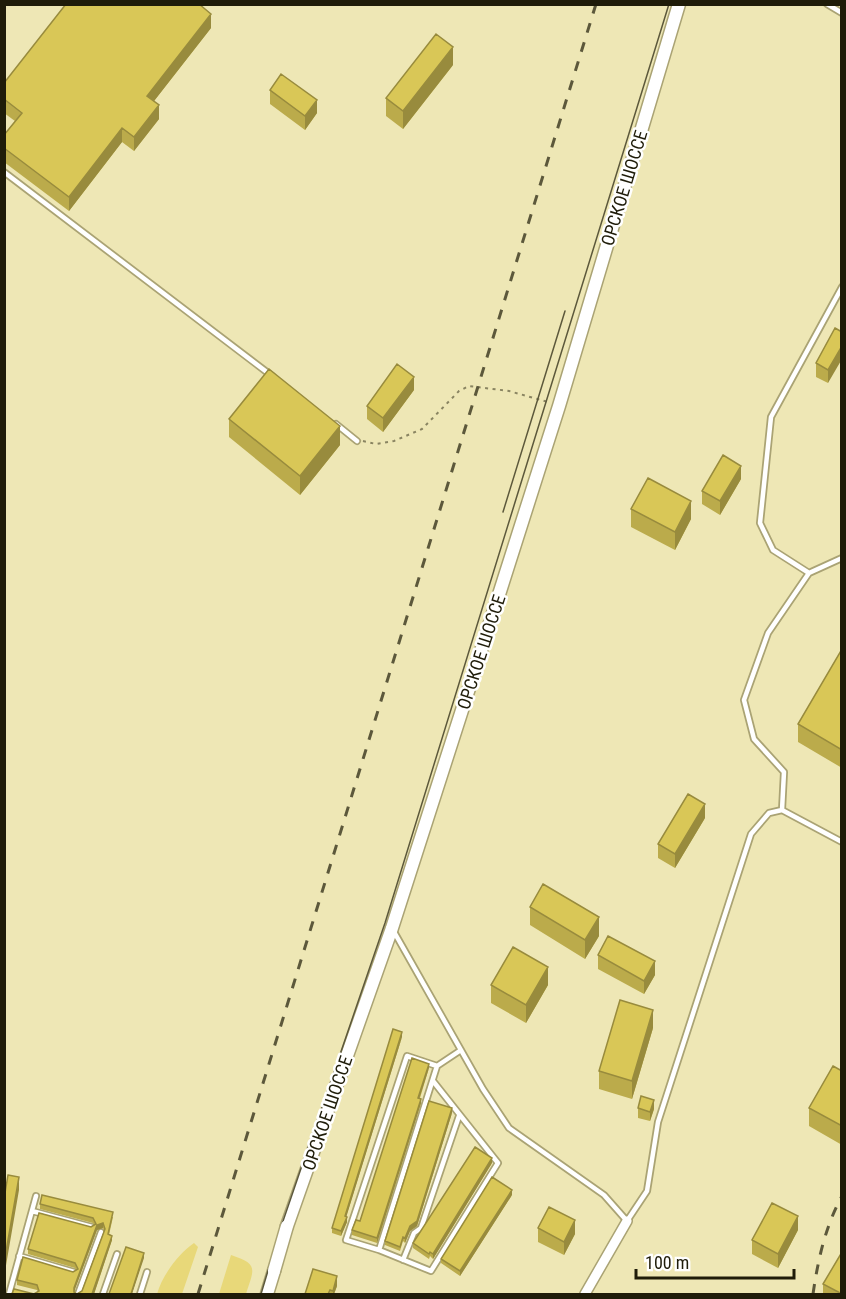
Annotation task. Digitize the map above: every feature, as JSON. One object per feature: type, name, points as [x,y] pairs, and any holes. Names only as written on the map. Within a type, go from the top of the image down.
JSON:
[{"type":"street","name":"ОРСКОЕ ШОССЕ","points":[[267,1294],[287,1226],[392,928],[559,406],[679,4]]},
{"type":"street","points":[[585,1294],[627,1221]]},
{"type":"lane","points":[[827,4],[842,13]]},
{"type":"lane","points":[[4,172],[281,382]]},
{"type":"lane","points":[[809,573],[773,550],[760,523],[771,417],[842,287]]},
{"type":"lane","points":[[329,419],[357,441]]},
{"type":"lane","points":[[782,810],[784,771],[754,739],[744,700],[768,633],[809,573],[842,558]]},
{"type":"lane","points":[[392,928],[483,1089],[509,1128],[604,1195],[627,1221],[647,1191],[658,1122],[751,834],[769,813],[782,810],[842,842]]},
{"type":"lane","points":[[379,1250],[437,1066],[461,1050]]},
{"type":"lane","points":[[433,1081],[498,1163],[431,1271],[379,1250],[346,1240],[407,1056],[437,1066]]},
{"type":"lane","points":[[403,1260],[414,1233],[421,1228],[460,1115]]},
{"type":"lane","points":[[9,1294],[36,1196]]},
{"type":"lane","points":[[32,1211],[92,1227]]},
{"type":"lane","points":[[78,1294],[101,1232]]},
{"type":"lane","points":[[103,1294],[117,1254]]},
{"type":"lane","points":[[20,1256],[74,1272]]},
{"type":"lane","points":[[140,1294],[147,1272]]},
{"type":"lane","points":[[11,1288],[19,1290]]},
{"type":"path","points":[[357,441],[376,444],[394,441],[422,429],[459,391],[469,386],[509,391],[559,406]]},
{"type":"shaded area","points":[[194,1243],[198,1247],[182,1294],[157,1294],[171,1266]]},
{"type":"shaded area","points":[[231,1255],[246,1261],[252,1268],[246,1294],[219,1294]]},
{"type":"building","points":[[66,4],[199,4],[211,14],[147,96],[159,105],[134,137],[122,128],[69,197],[4,148],[4,135],[22,113],[4,99],[4,83]]},
{"type":"building","points":[[436,34],[453,47],[403,111],[386,98]]},
{"type":"building","points":[[281,74],[317,100],[305,116],[270,90]]},
{"type":"building","points":[[835,328],[842,332],[842,346],[828,370],[816,363]]},
{"type":"building","points":[[397,364],[414,377],[383,418],[367,406]]},
{"type":"building","points":[[269,369],[340,426],[300,476],[229,419]]},
{"type":"building","points":[[723,455],[741,466],[720,501],[702,491]]},
{"type":"building","points":[[648,478],[691,501],[675,532],[631,509]]},
{"type":"building","points":[[842,649],[842,750],[798,724]]},
{"type":"building","points":[[688,794],[705,804],[675,854],[658,844]]},
{"type":"building","points":[[543,884],[599,917],[585,940],[530,907]]},
{"type":"building","points":[[608,936],[655,961],[644,981],[598,955]]},
{"type":"building","points":[[513,947],[548,967],[526,1005],[491,985]]},
{"type":"building","points":[[620,1000],[653,1010],[632,1081],[599,1071]]},
{"type":"building","points":[[393,1029],[402,1032],[341,1231],[332,1228]]},
{"type":"building","points":[[412,1058],[429,1064],[418,1098],[421,1099],[377,1238],[352,1230],[356,1220],[360,1221]]},
{"type":"building","points":[[833,1066],[842,1071],[842,1126],[809,1108]]},
{"type":"building","points":[[641,1096],[654,1100],[650,1112],[638,1108]]},
{"type":"building","points":[[429,1101],[452,1108],[417,1221],[410,1226],[400,1247],[385,1241]]},
{"type":"building","points":[[475,1147],[492,1158],[433,1254],[430,1252],[429,1254],[413,1243]]},
{"type":"building","points":[[8,1175],[19,1177],[4,1263],[4,1199]]},
{"type":"building","points":[[492,1177],[512,1190],[460,1271],[441,1259]]},
{"type":"building","points":[[42,1195],[113,1212],[108,1234],[112,1236],[92,1294],[34,1294],[39,1291],[37,1285],[17,1280],[23,1257],[73,1272],[78,1269],[75,1263],[28,1249],[39,1213],[91,1227],[96,1224],[93,1218],[40,1204]],"holes":[[[103,1223],[105,1229],[82,1291],[77,1294],[74,1292],[97,1225]]]},
{"type":"building","points":[[772,1203],[798,1216],[778,1254],[752,1240]]},
{"type":"building","points":[[549,1207],[575,1220],[564,1242],[538,1228]]},
{"type":"building","points":[[126,1247],[144,1253],[131,1294],[109,1294]]},
{"type":"building","points":[[842,1252],[842,1294],[823,1284]]},
{"type":"building","points":[[313,1269],[337,1276],[333,1291],[330,1290],[328,1294],[305,1294]]},
{"type":"building","points":[[14,1289],[34,1294],[12,1294]]},
{"type":"tram line","points":[[261,1294],[282,1224],[385,923],[669,4]]},
{"type":"tram line","points":[[503,512],[565,311]]},
{"type":"railway","points":[[198,1294],[596,4]]},
{"type":"railway","points":[[813,1294],[823,1244],[842,1196]]}]
